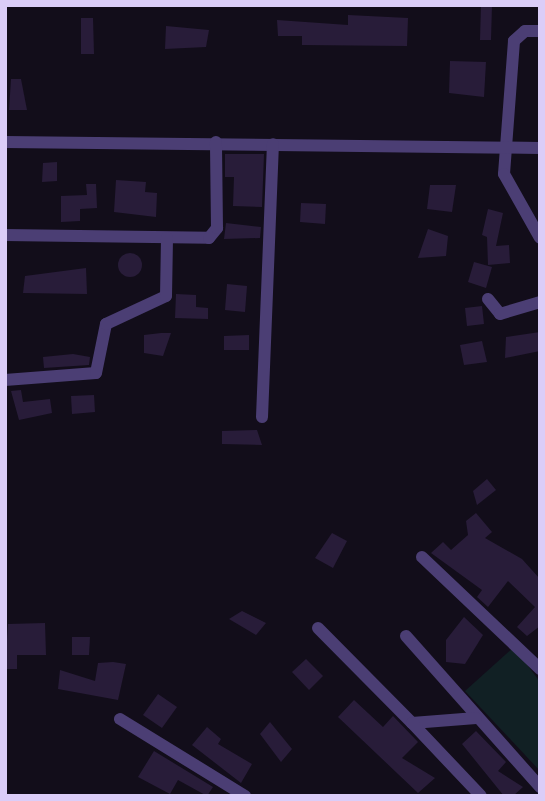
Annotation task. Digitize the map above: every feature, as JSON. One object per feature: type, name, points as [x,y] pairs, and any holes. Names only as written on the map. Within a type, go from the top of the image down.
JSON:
[{"type":"street","points":[[540,31],[525,32],[514,41],[505,148],[505,182],[531,212],[540,238]]},
{"type":"street","points":[[5,142],[216,142],[540,148]]},
{"type":"street","points":[[5,235],[167,238],[215,233],[216,142]]},
{"type":"street","points":[[262,417],[273,144]]},
{"type":"street","points":[[5,380],[96,373],[106,324],[166,296],[167,238]]},
{"type":"street","points":[[488,299],[500,314],[540,302]]},
{"type":"street","points":[[422,557],[540,669]]},
{"type":"street","points":[[318,628],[481,796]]},
{"type":"street","points":[[406,636],[540,787]]},
{"type":"street","points":[[412,723],[476,718]]},
{"type":"street","points":[[120,719],[245,796]]},
{"type":"shaded area","points":[[514,647],[540,682],[540,771],[465,691]]},
{"type":"building","points":[[481,5],[492,5],[491,40],[480,40]]},
{"type":"building","points":[[348,15],[408,18],[407,46],[302,45],[302,36],[278,36],[277,20],[348,25]]},
{"type":"building","points":[[81,18],[93,18],[94,54],[81,54]]},
{"type":"building","points":[[166,26],[209,30],[206,47],[165,49]]},
{"type":"building","points":[[450,61],[486,62],[484,97],[449,93]]},
{"type":"building","points":[[11,79],[21,79],[27,110],[9,110]]},
{"type":"building","points":[[225,154],[264,154],[262,207],[233,206],[234,177],[225,177]]},
{"type":"building","points":[[57,162],[57,181],[42,182],[43,163]]},
{"type":"building","points":[[116,180],[146,182],[145,192],[157,193],[156,217],[114,212]]},
{"type":"building","points":[[86,184],[96,184],[97,208],[80,209],[80,221],[61,222],[61,196],[87,195]]},
{"type":"building","points":[[430,185],[456,185],[452,212],[427,209]]},
{"type":"building","points":[[301,203],[326,204],[325,224],[300,222]]},
{"type":"building","points":[[488,209],[503,213],[496,246],[509,245],[510,263],[488,265],[487,237],[482,235]]},
{"type":"building","points":[[226,223],[261,227],[260,238],[224,239]]},
{"type":"building","points":[[428,229],[448,236],[446,256],[418,258]]},
{"type":"building","points":[[130,253],[141,260],[142,265],[135,276],[130,277],[119,270],[118,265],[125,254]]},
{"type":"building","points":[[474,262],[492,267],[486,288],[468,282]]},
{"type":"building","points":[[86,268],[87,294],[23,293],[25,276]]},
{"type":"building","points":[[227,284],[247,286],[245,312],[225,310]]},
{"type":"building","points":[[176,294],[196,295],[196,307],[208,308],[208,319],[175,318]]},
{"type":"building","points":[[482,306],[484,324],[467,326],[465,308]]},
{"type":"building","points":[[540,332],[540,351],[505,358],[506,337]]},
{"type":"building","points":[[171,333],[163,356],[144,353],[144,335]]},
{"type":"building","points":[[249,335],[249,350],[224,350],[224,336]]},
{"type":"building","points":[[482,341],[487,362],[464,365],[460,345]]},
{"type":"building","points":[[73,354],[90,357],[89,365],[44,368],[43,357]]},
{"type":"building","points":[[21,390],[23,402],[50,399],[52,413],[19,420],[11,391]]},
{"type":"building","points":[[94,395],[95,412],[72,414],[71,396]]},
{"type":"building","points":[[257,430],[262,445],[222,444],[222,431]]},
{"type":"building","points":[[487,479],[496,490],[477,505],[473,491]]},
{"type":"building","points":[[476,513],[492,532],[485,538],[522,559],[540,579],[540,626],[527,636],[517,627],[535,607],[508,581],[488,607],[477,597],[482,590],[431,553],[443,542],[451,550],[468,535],[466,521]]},
{"type":"building","points":[[332,533],[347,541],[333,568],[315,558]]},
{"type":"building","points":[[242,611],[266,623],[256,635],[229,619]]},
{"type":"building","points":[[464,617],[483,635],[465,664],[446,662],[446,640]]},
{"type":"building","points":[[45,623],[46,655],[17,655],[17,669],[5,669],[8,624]]},
{"type":"building","points":[[72,637],[90,637],[89,655],[72,655]]},
{"type":"building","points":[[306,659],[323,676],[309,690],[292,672]]},
{"type":"building","points":[[98,663],[126,664],[118,700],[58,689],[60,670],[95,681]]},
{"type":"building","points":[[158,694],[177,707],[162,728],[143,715]]},
{"type":"building","points":[[354,700],[383,727],[393,716],[418,742],[402,758],[435,778],[418,793],[338,717]]},
{"type":"building","points":[[270,722],[292,749],[281,762],[260,734]]},
{"type":"building","points":[[207,727],[221,739],[218,744],[252,764],[241,783],[192,745]]},
{"type":"building","points":[[476,731],[506,762],[498,771],[523,787],[513,796],[504,796],[462,744]]},
{"type":"building","points":[[154,751],[213,787],[207,796],[178,780],[170,794],[138,777]]}]
